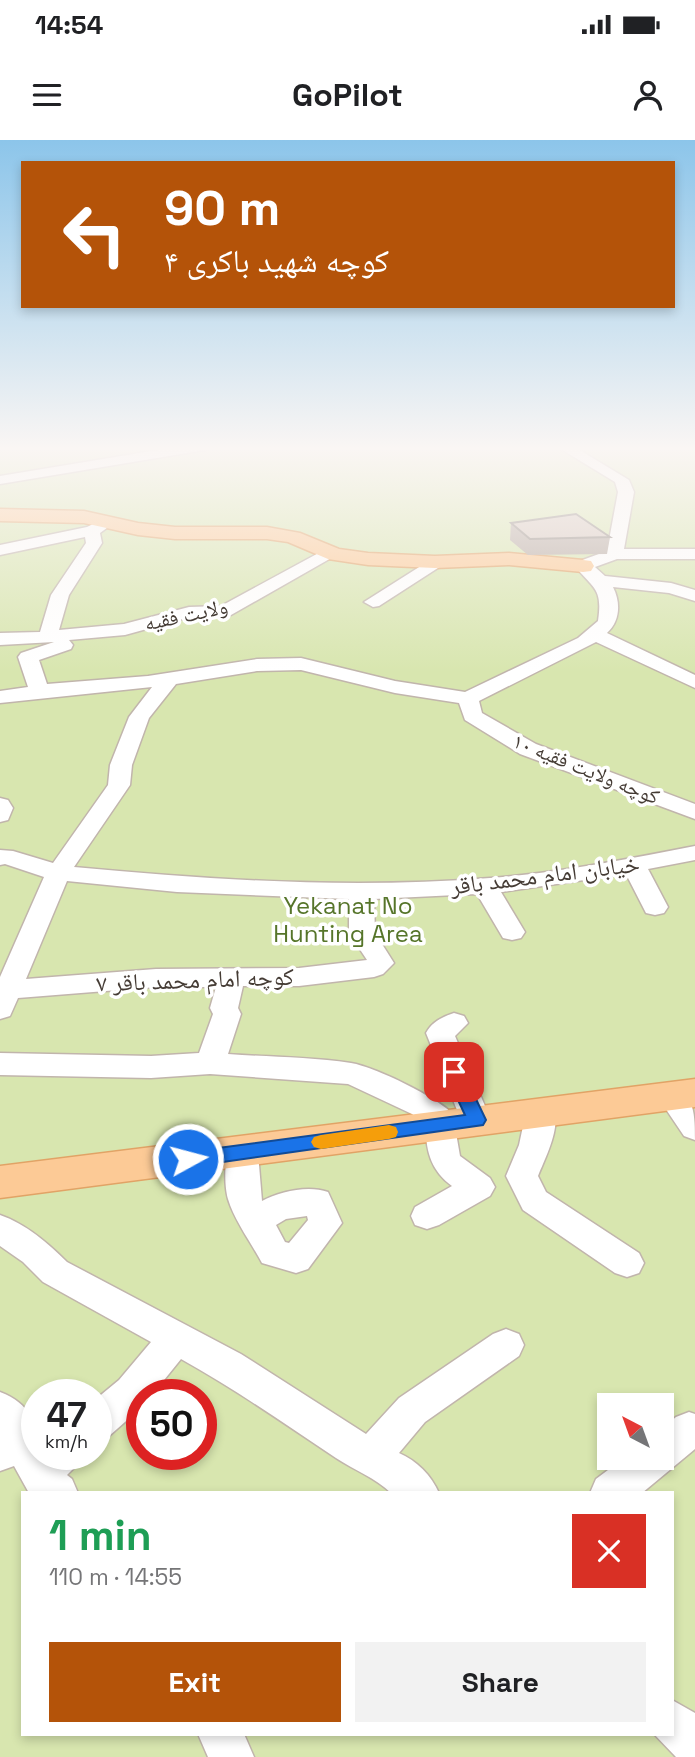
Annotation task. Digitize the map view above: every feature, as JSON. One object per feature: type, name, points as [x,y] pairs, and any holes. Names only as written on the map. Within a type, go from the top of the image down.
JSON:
[{"type":"main road","points":[[92,521],[100,526],[176,533],[267,533],[293,537],[332,553],[368,559],[435,562],[509,559],[583,566]]},
{"type":"main road","points":[[0,1182],[683,1095]]},
{"type":"street","points":[[615,554],[621,521]]},
{"type":"street","points":[[0,550],[100,526]]},
{"type":"street","points":[[48,637],[60,595],[94,543],[100,526]]},
{"type":"street","name":"ولایت فقیه","points":[[71,634],[125,629],[189,612],[225,611],[332,553]]},
{"type":"street","points":[[0,697],[148,682],[257,665],[301,664],[395,687],[468,698],[585,642],[607,623],[611,598],[601,582],[583,566],[615,554],[695,554]]},
{"type":"street","points":[[373,602],[435,562]]},
{"type":"street","points":[[601,582],[671,588],[695,596]]},
{"type":"street","points":[[0,639],[71,634],[71,643],[28,657],[39,691]]},
{"type":"street","points":[[594,634],[695,681]]},
{"type":"street","points":[[4,1000],[58,873],[119,785],[121,765],[139,717],[171,677]]},
{"type":"street","name":"کوچه ولایت فقیه ۱۰","points":[[468,698],[472,716],[528,749],[690,807]]},
{"type":"street","points":[[0,806],[0,815]]},
{"type":"street","name":"خیابان امام محمد باقر","points":[[0,858],[5,856],[58,873],[177,884],[362,892],[486,886],[634,865],[695,853]]},
{"type":"street","points":[[634,865],[655,907]]},
{"type":"street","points":[[486,886],[512,932]]},
{"type":"street","name":"کوچه امام محمد باقر ۷","points":[[4,1000],[156,978],[299,977],[374,968],[381,963],[364,939],[358,915],[362,892]]},
{"type":"street","points":[[210,1063],[227,1014],[224,1008],[232,976]]},
{"type":"street","points":[[427,1216],[479,1187],[452,1172],[440,1151],[455,1123],[440,1034],[454,1023]]},
{"type":"street","points":[[0,1064],[151,1066],[210,1063],[352,1074],[455,1123]]},
{"type":"street","points":[[683,1095],[695,1128]]},
{"type":"street","points":[[541,1112],[535,1145],[522,1176],[534,1201],[627,1263]]},
{"type":"street","points":[[242,1153],[244,1199],[255,1221]]},
{"type":"street","points":[[0,1230],[35,1252],[55,1272],[228,1366],[370,1458],[396,1471],[417,1491]]},
{"type":"street","points":[[112,1409],[132,1392],[176,1338]]},
{"type":"street","points":[[370,1458],[412,1410],[506,1345]]},
{"type":"street","points":[[0,1409],[16,1426],[11,1446],[52,1474]]},
{"type":"street","points":[[613,1491],[640,1470]]},
{"type":"street","points":[[674,1725],[695,1744]]},
{"type":"street","points":[[222,1736],[231,1757]]},
{"type":"green space","name":"Yekanat No Hunting Area","points":[[0,521],[695,521],[695,1757],[0,1757]]},
{"type":"building","points":[[587,521],[610,537],[530,539],[511,523]]},
{"type":"slow traffic","points":[[321,1142],[389,1132]]},
{"type":"route","points":[[188,1159],[477,1120],[454,1072]]}]
